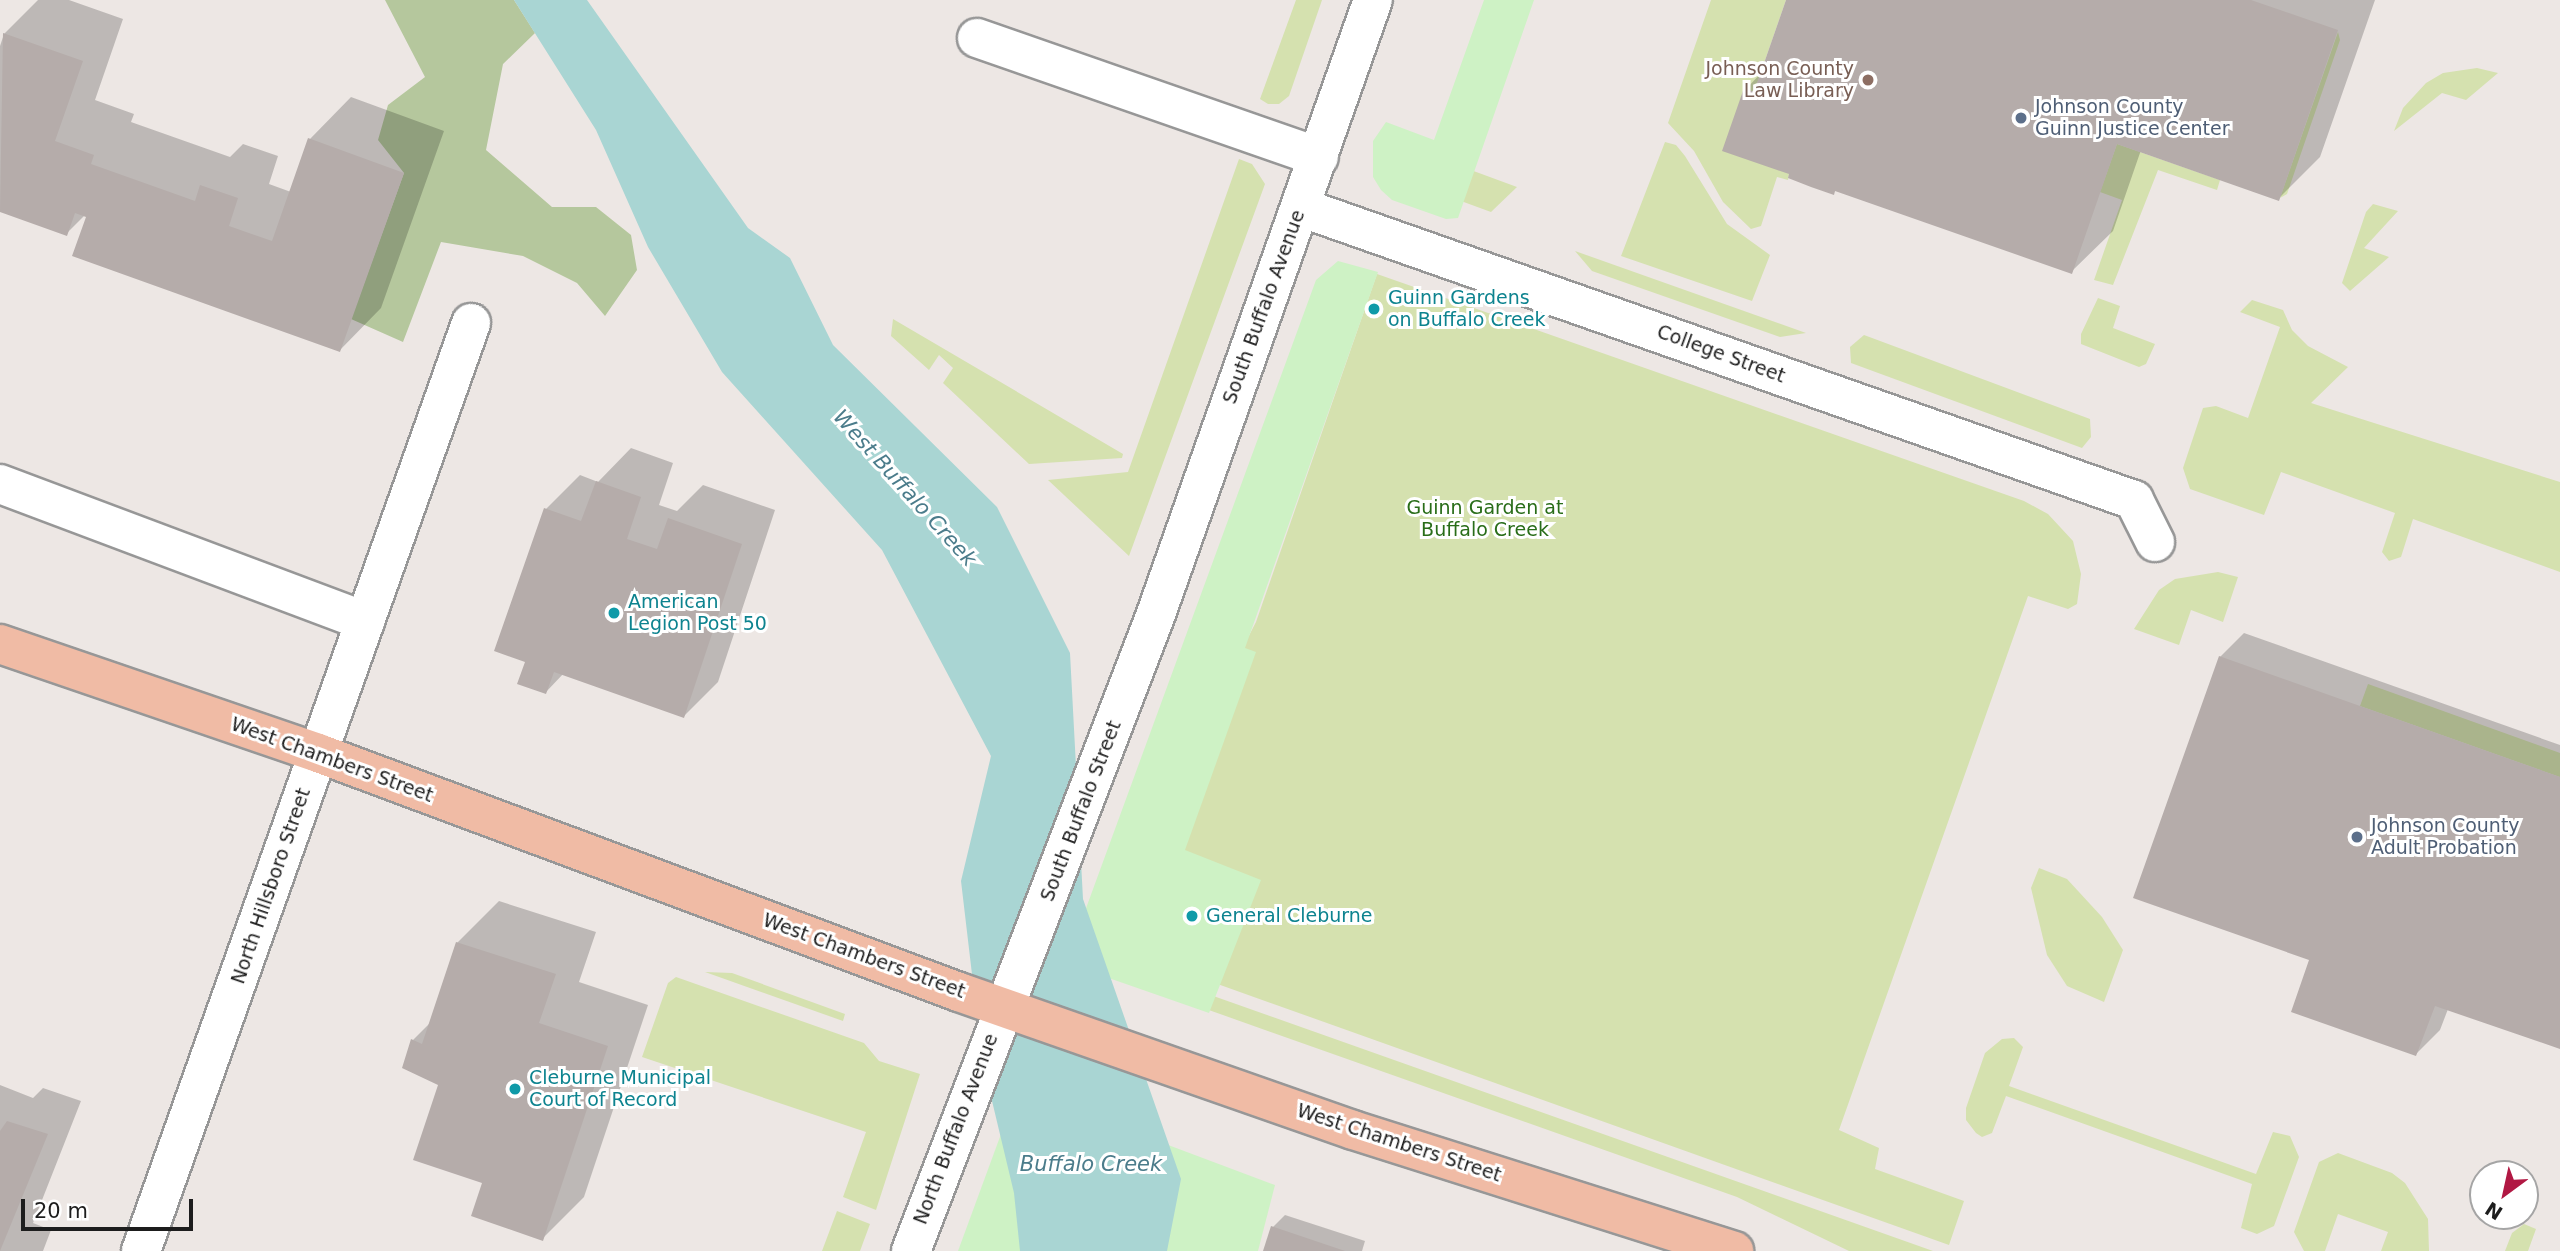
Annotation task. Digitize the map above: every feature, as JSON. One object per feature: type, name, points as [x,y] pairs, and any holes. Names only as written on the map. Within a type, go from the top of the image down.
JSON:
[{"type":"main road","name":"West Chambers Street","points":[[0,644],[318,752],[959,992],[1353,1130],[1734,1251]]},
{"type":"street","name":"South Buffalo Avenue","points":[[1156,614],[1373,0]]},
{"type":"street","points":[[977,38],[1319,157]]},
{"type":"street","name":"College Street","points":[[1300,206],[2139,505],[2155,542]]},
{"type":"street","name":"North Hillsboro Street","points":[[141,1251],[471,323]]},
{"type":"street","points":[[0,484],[365,621]]},
{"type":"street","name":"South Buffalo Street","points":[[1003,1007],[1156,614]]},
{"type":"street","name":"North Buffalo Avenue","points":[[911,1251],[1003,1007]]},
{"type":"green space","points":[[385,0],[514,0],[535,33],[503,64],[486,150],[552,207],[596,207],[631,235],[637,270],[605,316],[577,283],[523,256],[441,242],[403,342],[351,319],[404,173],[378,140],[388,105],[425,77]]},
{"type":"green space","points":[[1296,0],[1322,0],[1289,96],[1279,104],[1268,104],[1260,99]]},
{"type":"green space","points":[[1484,0],[1534,0],[1458,218],[1446,219],[1392,200],[1381,190],[1373,177],[1373,141],[1386,122],[1434,140]]},
{"type":"green space","points":[[1711,0],[1786,0],[1754,92],[1744,88],[1789,174],[1788,180],[1777,177],[1761,226],[1751,229],[1723,202],[1694,151],[1668,123]]},
{"type":"green space","points":[[2338,32],[2340,40],[2287,194],[2280,198]]},
{"type":"green space","points":[[2477,68],[2498,73],[2466,100],[2442,93],[2394,131],[2403,108],[2426,83],[2443,73]]},
{"type":"green space","points":[[1665,142],[1676,145],[1685,156],[1727,224],[1770,255],[1752,301],[1621,256]]},
{"type":"green space","points":[[1400,144],[1517,187],[1491,212],[1390,175]]},
{"type":"green space","points":[[2117,144],[2220,180],[2217,190],[2158,170],[2113,285],[2094,280],[2122,200],[2100,192]]},
{"type":"green space","points":[[1239,159],[1252,164],[1265,184],[1129,556],[1048,480],[1128,472]]},
{"type":"green space","points":[[2373,204],[2398,211],[2364,248],[2389,257],[2350,291],[2342,283],[2366,212]]},
{"type":"green space","points":[[1575,251],[1806,333],[1780,337],[1592,271]]},
{"type":"green space","points":[[1338,261],[1378,272],[1245,648],[1256,652],[1185,850],[1261,880],[1209,1013],[1103,976],[1085,911],[1316,280]]},
{"type":"green space","name":"Guinn Garden at Buffalo Creek","points":[[1377,274],[2024,501],[2048,514],[2073,541],[2081,574],[2077,604],[2068,609],[2028,596],[1839,1130],[1879,1148],[1875,1169],[1964,1201],[1949,1245],[1170,967],[1171,870],[1240,653],[1256,622]]},
{"type":"green space","points":[[2098,298],[2120,306],[2113,328],[2155,344],[2146,364],[2139,367],[2081,344],[2081,334]]},
{"type":"green space","points":[[2252,300],[2283,310],[2292,330],[2308,346],[2348,367],[2311,403],[2560,482],[2560,572],[2413,519],[2401,557],[2389,561],[2382,552],[2395,513],[2281,472],[2264,515],[2190,489],[2183,468],[2203,408],[2216,406],[2248,418],[2280,327],[2240,312]]},
{"type":"green space","points":[[893,319],[1123,454],[1122,458],[1029,464],[943,383],[953,368],[939,355],[929,370],[891,336]]},
{"type":"green space","points":[[1864,335],[2090,419],[2091,437],[2082,448],[1851,363],[1850,347]]},
{"type":"green space","points":[[2218,572],[2238,577],[2223,622],[2191,610],[2179,645],[2134,629],[2159,590],[2175,579]]},
{"type":"green space","points":[[2368,684],[2560,753],[2560,777],[2360,706]]},
{"type":"green space","points":[[2039,868],[2067,879],[2102,917],[2123,950],[2104,1002],[2067,986],[2047,955],[2031,888]]},
{"type":"green space","points":[[705,972],[732,973],[845,1014],[843,1021]]},
{"type":"green space","points":[[1154,975],[1933,1251],[1849,1251],[1737,1197],[1189,1003]]},
{"type":"green space","points":[[676,977],[864,1043],[879,1061],[920,1074],[876,1210],[843,1197],[866,1132],[642,1057],[668,983]]},
{"type":"green space","points":[[2014,1038],[2023,1047],[2009,1086],[2256,1174],[2273,1132],[2290,1136],[2299,1157],[2274,1226],[2257,1234],[2241,1228],[2252,1184],[2006,1096],[1992,1133],[1982,1137],[1976,1133],[1966,1120],[1966,1108],[1985,1053],[2002,1039]]},
{"type":"green space","points":[[1075,1110],[1275,1185],[1258,1251],[958,1251],[1008,1115]]},
{"type":"green space","points":[[2338,1153],[2392,1173],[2405,1183],[2428,1219],[2429,1251],[2381,1251],[2388,1232],[2338,1214],[2325,1251],[2304,1251],[2294,1232],[2319,1162]]},
{"type":"green space","points":[[837,1211],[870,1224],[860,1251],[822,1251]]},
{"type":"green space","points":[[2516,1230],[2536,1230],[2528,1251],[2505,1251],[2512,1233]]},
{"type":"water","name":"Buffalo Creek","points":[[514,0],[587,0],[748,228],[790,258],[833,345],[997,507],[1070,653],[1083,899],[1181,1179],[1167,1251],[1020,1251],[1014,1193],[982,1059],[961,881],[991,756],[882,550],[722,372],[648,247],[596,130]]},
{"type":"building","name":"Johnson County Guinn Justice Center","points":[[1786,0],[2251,0],[2338,30],[2279,201],[2117,144],[2072,274],[1835,191],[1834,195],[1811,187],[1788,178],[1789,174],[1722,151],[1744,88],[1754,92]]},
{"type":"building","points":[[3,33],[83,61],[55,141],[94,155],[91,164],[195,201],[200,185],[238,198],[229,226],[272,241],[308,138],[404,173],[340,352],[72,256],[86,217],[75,213],[67,236],[0,212]]},
{"type":"building","name":"American Legion Post 50","points":[[596,481],[641,497],[627,539],[657,549],[668,518],[742,544],[684,718],[554,672],[546,694],[517,684],[525,662],[494,651],[544,508],[581,521]]},
{"type":"building","name":"Johnson County Adult Probation","points":[[2219,656],[2560,777],[2560,1049],[2435,1006],[2416,1056],[2291,1012],[2309,960],[2133,898]]},
{"type":"building","name":"Cleburne Municipal Court of Record","points":[[456,942],[556,974],[539,1023],[608,1046],[543,1241],[471,1216],[482,1183],[413,1160],[438,1085],[402,1068],[411,1039],[422,1044]]},
{"type":"building","points":[[7,1121],[48,1134],[0,1251],[0,1131]]},
{"type":"building","points":[[1271,1226],[1345,1251],[1263,1251]]},
{"type":"place","name":"Johnson County Law Library","points":[[1868,80]]},
{"type":"place","name":"Johnson County Guinn Justice Center","points":[[2021,118]]},
{"type":"place","name":"Guinn Gardens on Buffalo Creek","points":[[1374,309]]},
{"type":"place","name":"American Legion Post 50","points":[[614,613]]},
{"type":"place","name":"Johnson County Adult Probation","points":[[2357,837]]},
{"type":"place","name":"General Cleburne","points":[[1192,916]]},
{"type":"place","name":"Cleburne Municipal Court of Record","points":[[515,1089]]},
{"type":"water label","name":"West Buffalo Creek","points":[[905,488]]}]
